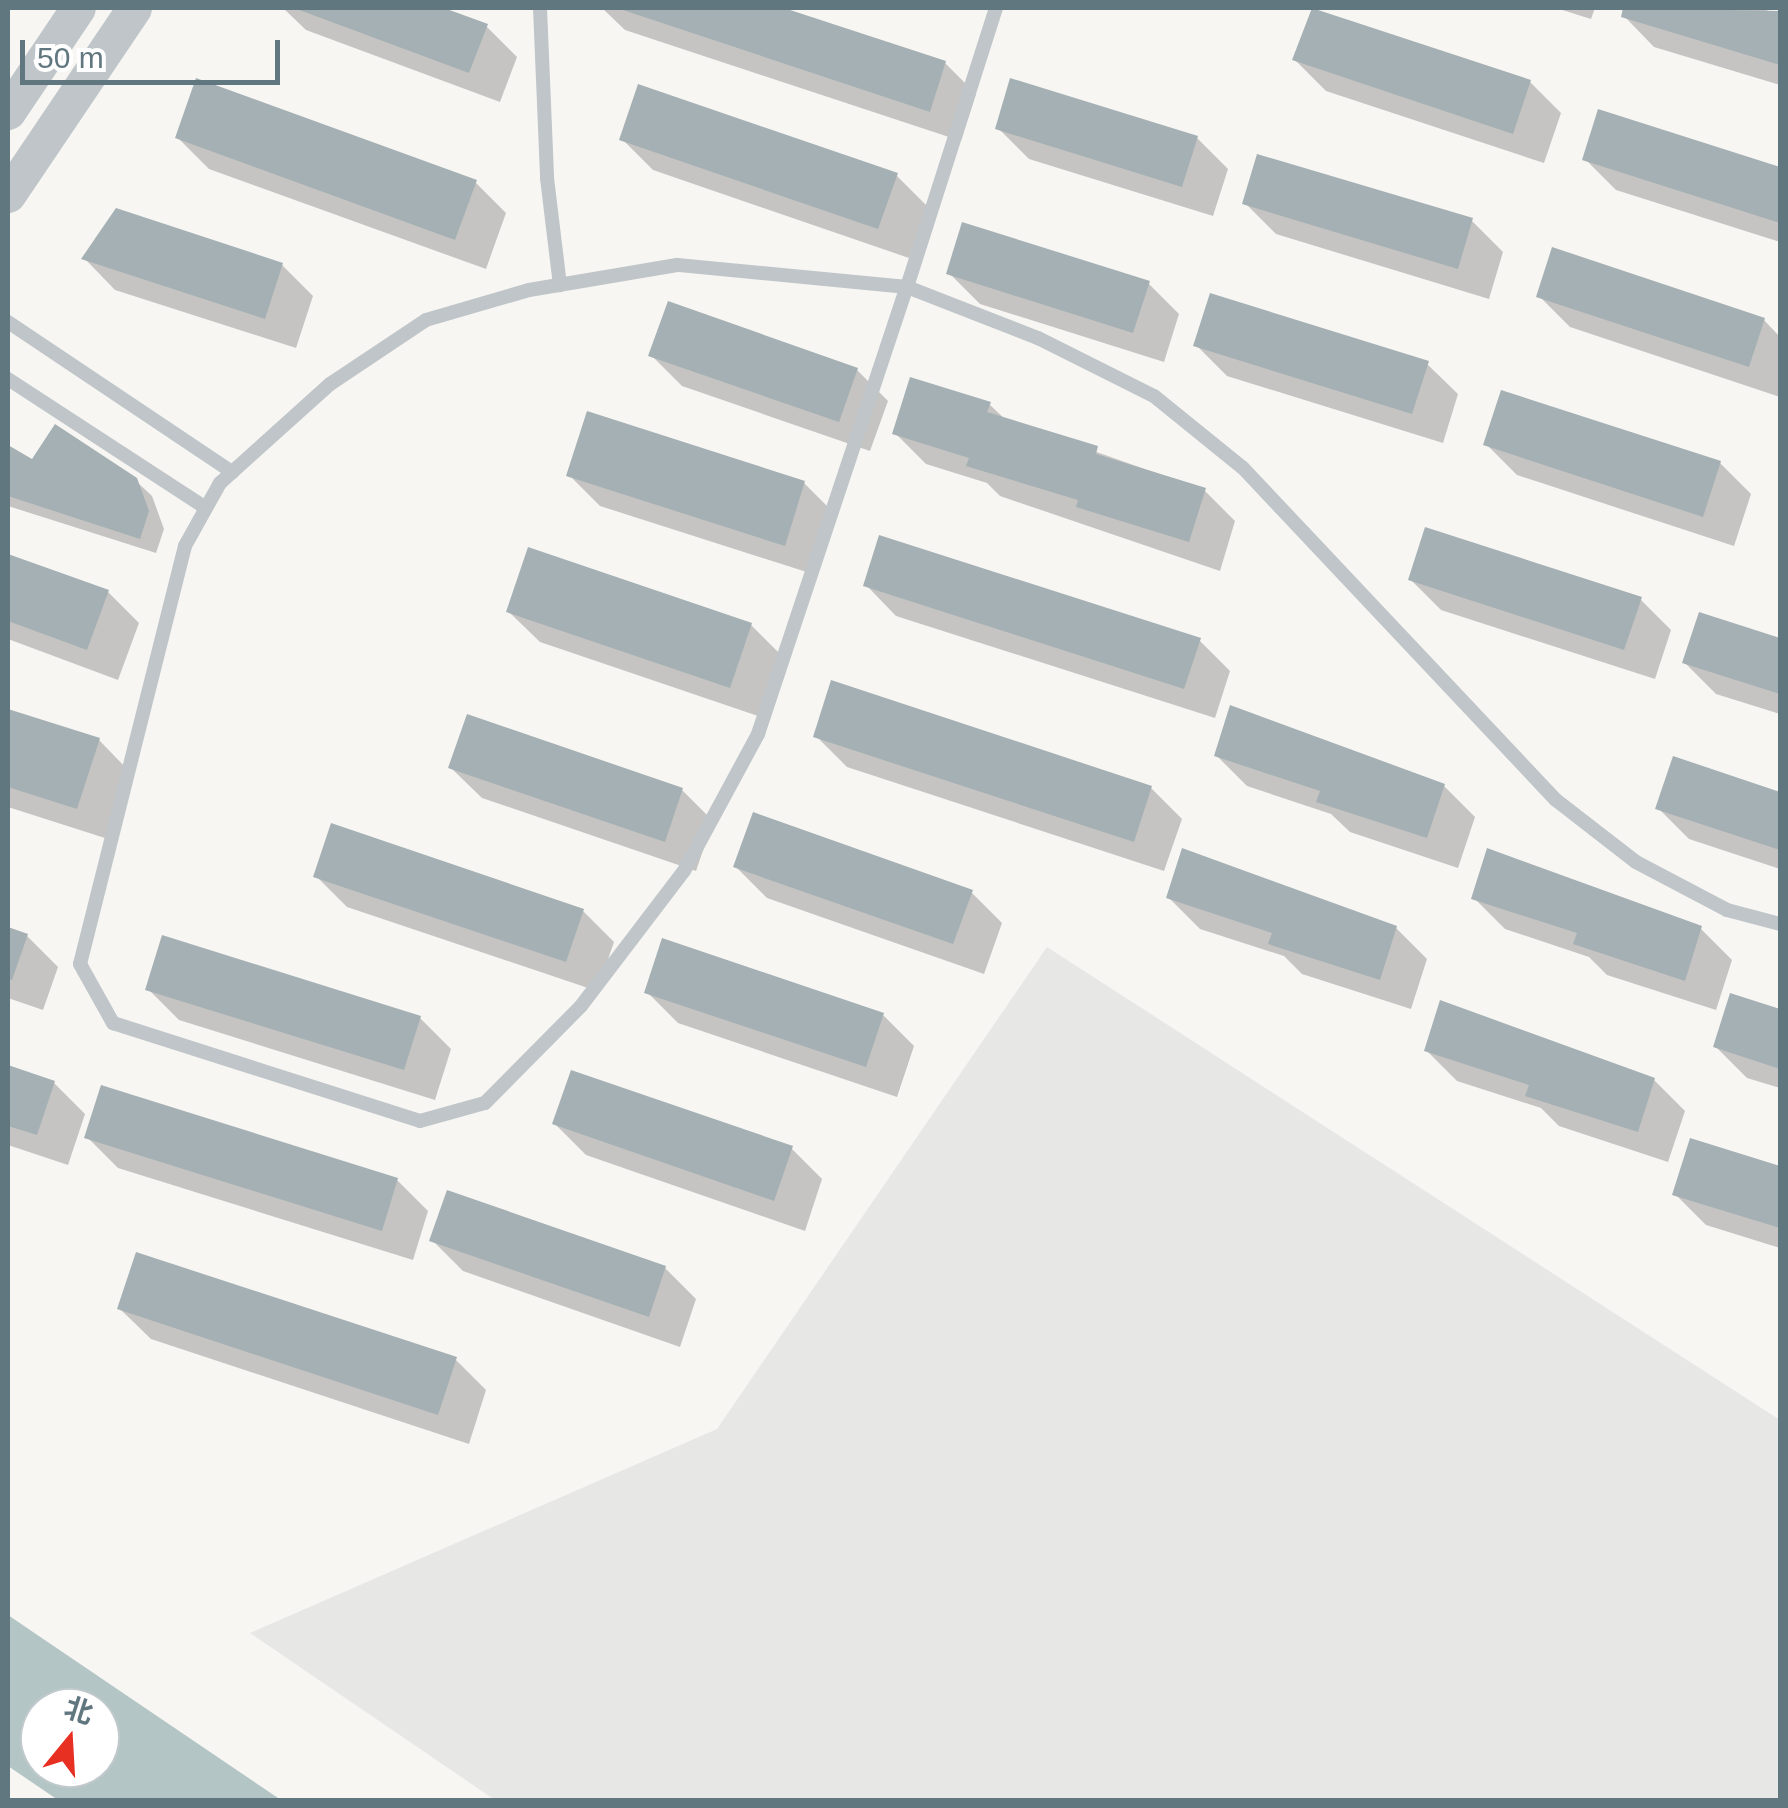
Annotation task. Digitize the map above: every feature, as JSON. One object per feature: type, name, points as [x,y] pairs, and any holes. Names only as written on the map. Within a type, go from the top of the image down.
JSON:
[{"type":"street","points":[[8,112],[78,8]]},
{"type":"street","points":[[8,194],[134,8]]},
{"type":"lane","points":[[540,8],[547,178],[560,285]]},
{"type":"lane","points":[[996,8],[907,288],[758,734],[684,871],[580,1006],[485,1103],[420,1121],[112,1023],[80,964],[185,546],[232,472],[330,384],[426,320],[560,285],[677,265],[907,288],[1038,338],[1154,396],[1243,468],[1556,800],[1636,862],[1727,910],[1780,924]]},
{"type":"lane","points":[[8,322],[232,472]]},
{"type":"lane","points":[[8,378],[206,508]]},
{"type":"shaded area","points":[[1047,947],[1780,1420],[1780,1800],[495,1800],[250,1633],[717,1429]]},
{"type":"shaded area","points":[[8,1615],[116,1688],[20,1688],[20,1774],[8,1766]]},
{"type":"shaded area","points":[[120,1691],[281,1800],[58,1800],[40,1788],[120,1788]]},
{"type":"building","points":[[294,8],[444,8],[488,24],[469,73]]},
{"type":"building","points":[[617,8],[784,8],[946,61],[930,112]]},
{"type":"building","points":[[1312,8],[1531,80],[1513,134],[1292,60]]},
{"type":"building","points":[[1623,8],[1780,11],[1780,65],[1621,17]]},
{"type":"building","points":[[196,78],[477,180],[455,240],[175,138]]},
{"type":"building","points":[[1010,78],[1198,136],[1182,187],[995,129]]},
{"type":"building","points":[[638,84],[898,173],[878,229],[619,140]]},
{"type":"building","points":[[1598,109],[1780,167],[1780,223],[1582,160]]},
{"type":"building","points":[[1257,154],[1473,218],[1458,269],[1242,204]]},
{"type":"building","points":[[116,208],[283,263],[265,319],[81,259]]},
{"type":"building","points":[[962,222],[1150,281],[1133,333],[946,274]]},
{"type":"building","points":[[1552,247],[1765,318],[1749,367],[1536,297]]},
{"type":"building","points":[[1210,293],[1429,361],[1412,414],[1193,346]]},
{"type":"building","points":[[668,301],[858,368],[839,422],[648,356]]},
{"type":"building","points":[[910,377],[991,402],[987,412],[1098,446],[1096,454],[1206,488],[1189,542],[1076,507],[1078,500],[966,466],[969,458],[892,434]]},
{"type":"building","points":[[1501,390],[1721,461],[1703,517],[1483,445]]},
{"type":"building","points":[[587,411],[805,481],[785,546],[566,476]]},
{"type":"building","points":[[55,424],[137,478],[149,511],[140,539],[8,496],[8,445],[32,459]]},
{"type":"building","points":[[1425,527],[1642,597],[1624,650],[1408,580]]},
{"type":"building","points":[[879,535],[1201,638],[1184,689],[863,586]]},
{"type":"building","points":[[528,547],[752,623],[730,688],[506,612]]},
{"type":"building","points":[[8,554],[109,590],[87,650],[8,621]]},
{"type":"building","points":[[1699,612],[1780,638],[1780,694],[1682,663]]},
{"type":"building","points":[[831,680],[1152,786],[1134,842],[813,737]]},
{"type":"building","points":[[1230,705],[1445,784],[1427,838],[1316,802],[1320,791],[1214,756]]},
{"type":"building","points":[[8,709],[100,738],[77,809],[8,787]]},
{"type":"building","points":[[467,714],[683,788],[665,842],[448,768]]},
{"type":"building","points":[[1673,756],[1780,792],[1780,850],[1655,809]]},
{"type":"building","points":[[753,812],[973,890],[953,944],[733,867]]},
{"type":"building","points":[[331,823],[584,909],[566,962],[313,877]]},
{"type":"building","points":[[1182,848],[1397,926],[1380,980],[1268,944],[1272,933],[1166,898]]},
{"type":"building","points":[[1487,848],[1702,926],[1685,981],[1573,944],[1577,933],[1471,899]]},
{"type":"building","points":[[8,927],[28,934],[12,980],[8,979]]},
{"type":"building","points":[[162,935],[421,1016],[404,1070],[145,990]]},
{"type":"building","points":[[662,938],[884,1013],[866,1067],[644,993]]},
{"type":"building","points":[[1730,993],[1780,1009],[1780,1069],[1713,1047]]},
{"type":"building","points":[[1440,1000],[1655,1078],[1638,1132],[1525,1096],[1529,1085],[1424,1051]]},
{"type":"building","points":[[8,1065],[55,1081],[37,1135],[8,1126]]},
{"type":"building","points":[[571,1070],[793,1146],[774,1201],[552,1124]]},
{"type":"building","points":[[101,1085],[398,1178],[382,1231],[84,1138]]},
{"type":"building","points":[[1690,1138],[1780,1166],[1780,1228],[1672,1195]]},
{"type":"building","points":[[447,1190],[666,1266],[649,1317],[429,1241]]},
{"type":"building","points":[[136,1252],[457,1357],[438,1415],[117,1309]]}]
